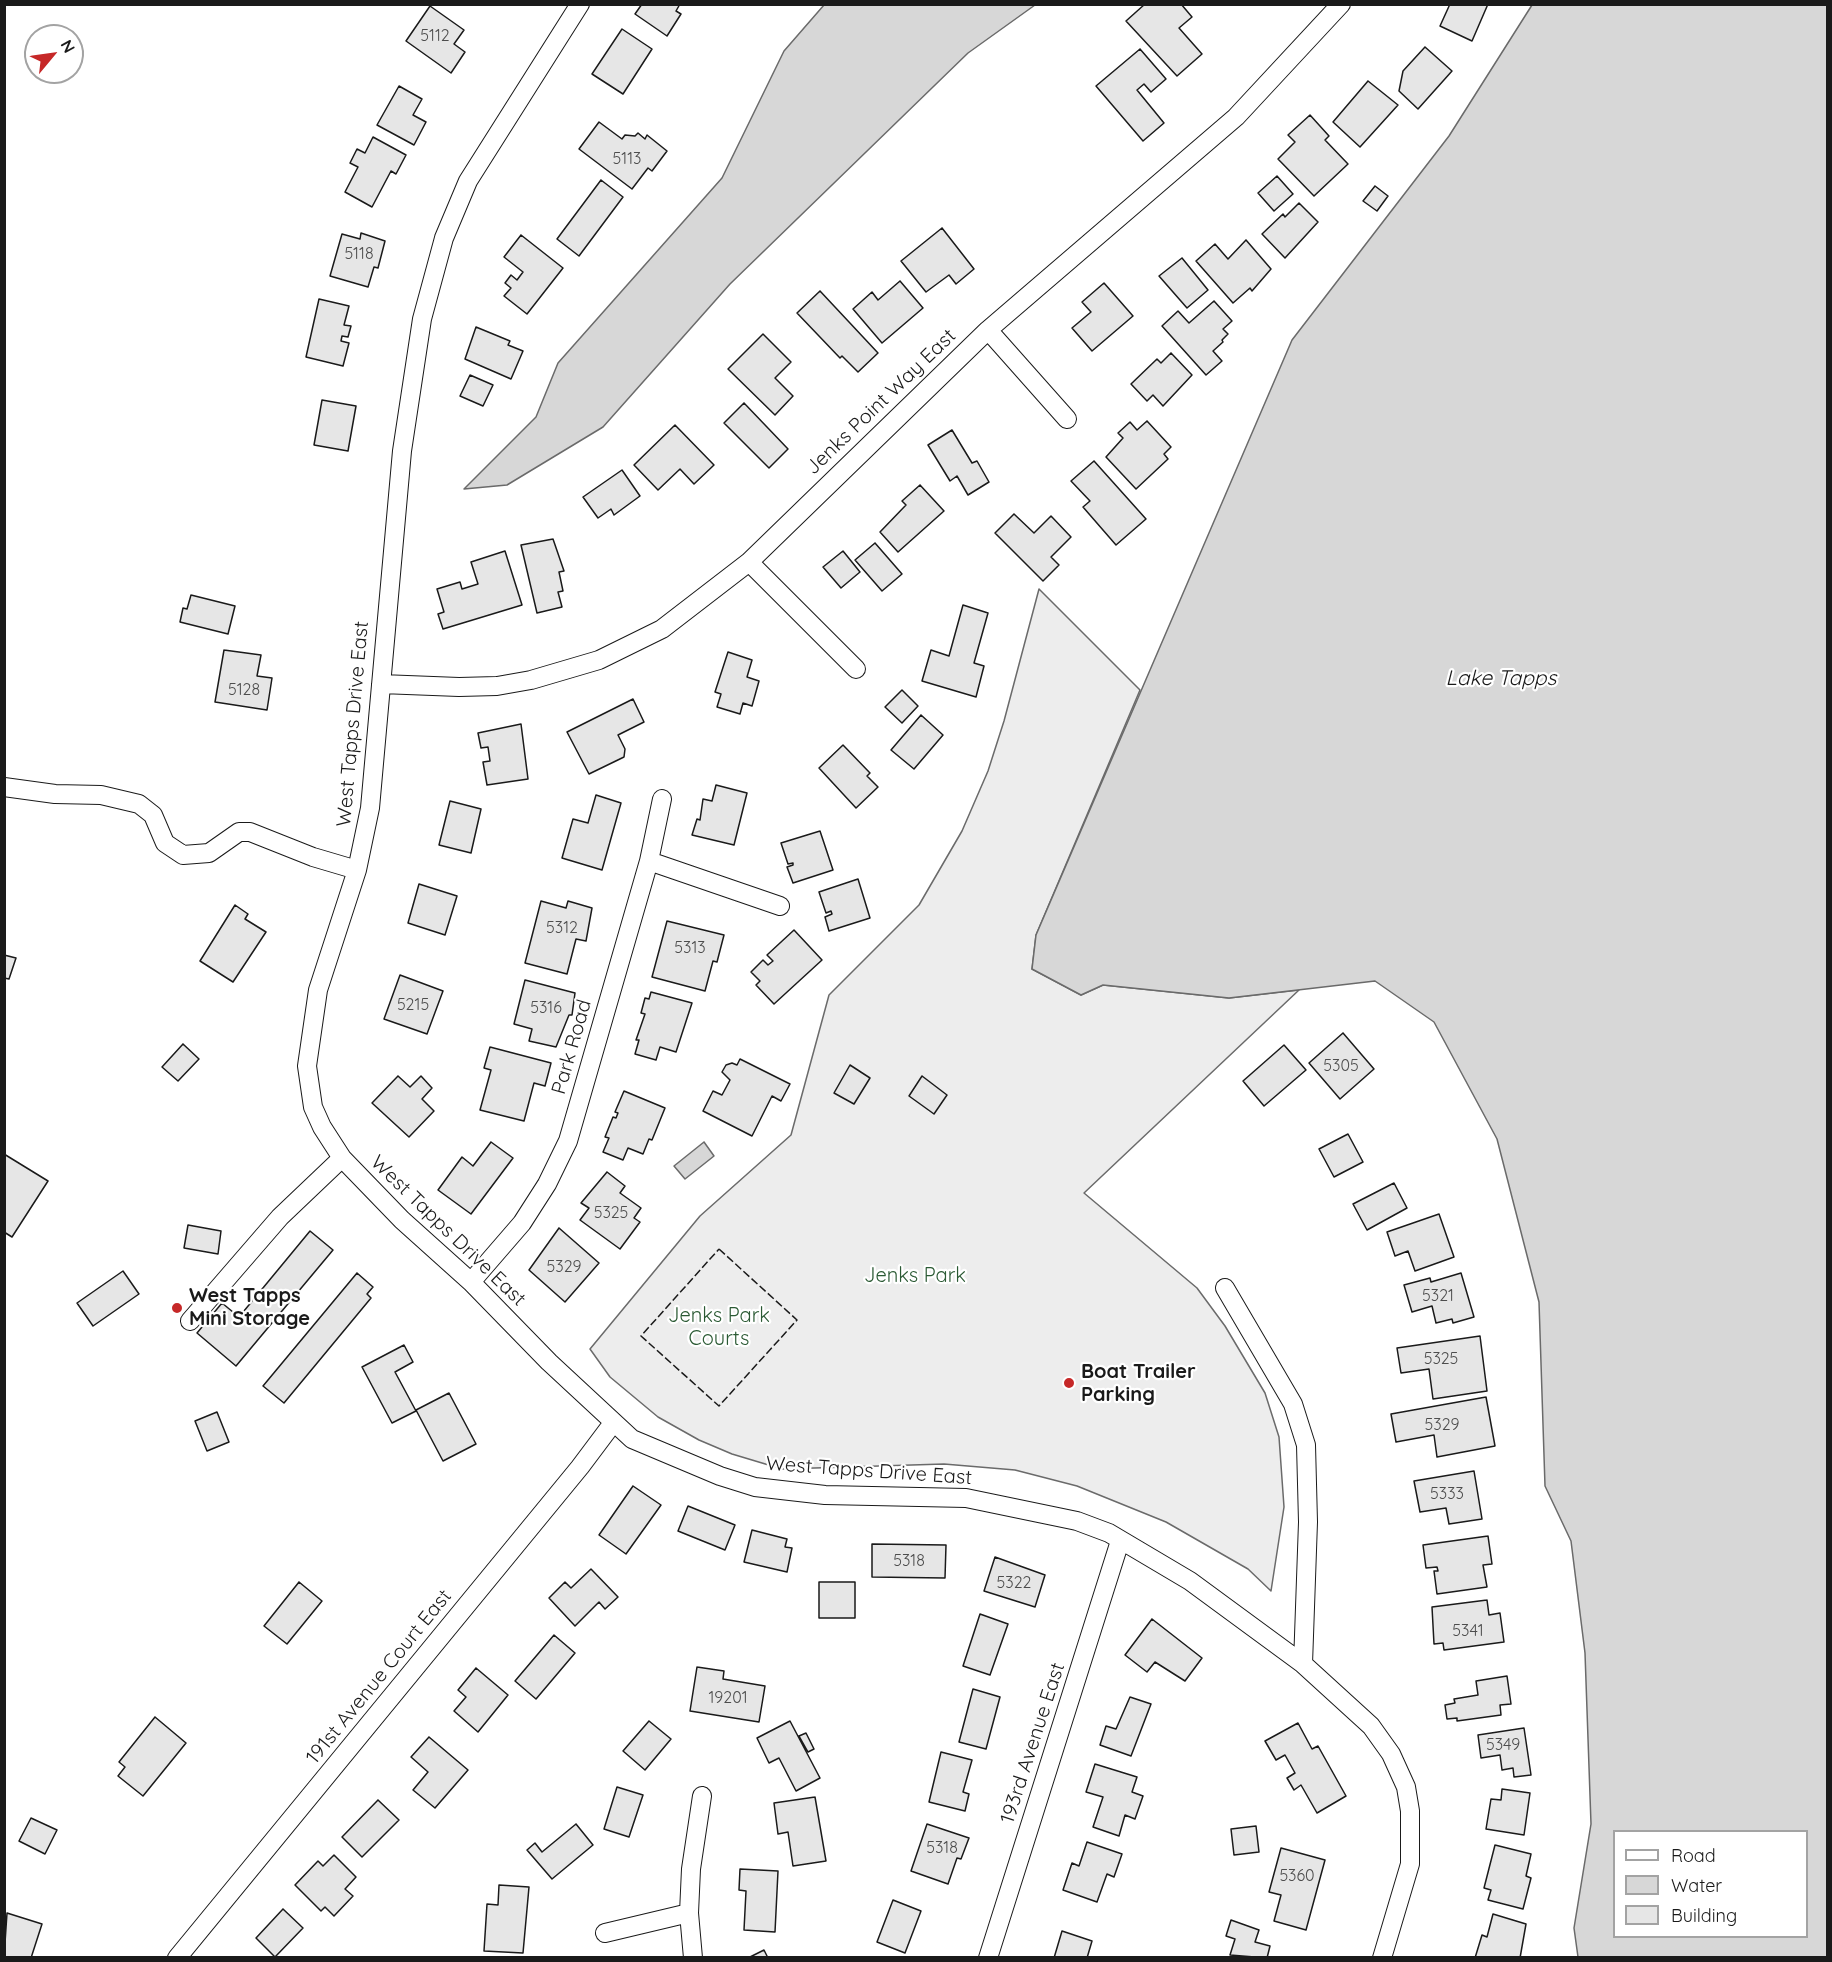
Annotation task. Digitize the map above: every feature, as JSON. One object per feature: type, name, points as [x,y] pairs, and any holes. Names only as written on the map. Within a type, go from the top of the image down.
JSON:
[{"type":"street","name":"West Tapps Drive East","points":[[580,4],[468,181],[436,262],[416,352],[402,451],[370,808],[357,870],[318,990],[307,1066],[313,1107],[322,1127],[342,1158],[402,1220],[471,1282],[549,1362],[632,1439],[650,1448],[755,1487],[825,1495],[966,1498],[1077,1521],[1109,1533],[1190,1581],[1303,1664],[1371,1726],[1391,1754],[1406,1787],[1410,1810],[1410,1864],[1382,1958]]},
{"type":"street","name":"Jenks Point Way East","points":[[381,684],[496,686],[531,680],[599,660],[662,629],[749,562],[988,330],[1236,117],[1341,4]]},
{"type":"street","points":[[988,330],[1067,419]]},
{"type":"street","points":[[749,562],[856,669]]},
{"type":"street","points":[[4,787],[55,794],[101,795],[140,804],[153,815],[165,843],[183,855],[209,854],[234,835],[250,832],[313,857],[357,870]]},
{"type":"street","name":"Park Road","points":[[471,1282],[522,1223],[547,1184],[568,1140],[649,861],[662,799]]},
{"type":"street","points":[[649,861],[780,906]]},
{"type":"street","points":[[190,1321],[280,1217],[342,1158]]},
{"type":"street","points":[[1225,1288],[1293,1404],[1306,1445],[1308,1522],[1303,1664]]},
{"type":"street","name":"191st Avenue Court East","points":[[177,1958],[580,1467],[613,1423]]},
{"type":"street","name":"193rd Avenue East","points":[[988,1958],[1120,1541]]},
{"type":"street","points":[[693,1958],[689,1913],[691,1869],[702,1796]]},
{"type":"street","points":[[605,1933],[689,1913]]},
{"type":"shaded area","name":"Jenks Park","points":[[1039,589],[1140,690],[1036,935],[1032,969],[1081,995],[1103,985],[1229,998],[1299,990],[1084,1193],[1197,1288],[1225,1326],[1265,1393],[1279,1437],[1284,1507],[1271,1591],[1248,1569],[1166,1522],[1077,1486],[1015,1470],[944,1464],[782,1469],[732,1454],[699,1440],[658,1417],[610,1377],[590,1349],[700,1216],[791,1135],[829,995],[919,905],[962,831],[988,771],[1004,721]]},
{"type":"water","points":[[824,5],[1035,5],[968,53],[730,284],[603,427],[507,485],[464,489],[536,417],[558,363],[722,178],[784,51]]},
{"type":"water","name":"Lake Tapps","points":[[1532,5],[1827,5],[1827,1957],[1578,1957],[1574,1928],[1591,1824],[1585,1653],[1571,1541],[1545,1486],[1539,1302],[1497,1139],[1434,1022],[1375,981],[1229,998],[1103,985],[1081,995],[1032,969],[1036,935],[1292,340],[1449,136]]},
{"type":"water","points":[[704,1142],[714,1156],[685,1179],[674,1166]]},
{"type":"building","points":[[642,4],[680,4],[676,11],[681,14],[667,36],[635,14]]},
{"type":"building","points":[[1145,4],[1181,4],[1192,17],[1179,28],[1202,54],[1177,76],[1126,21]]},
{"type":"building","points":[[1450,4],[1488,4],[1472,41],[1440,26]]},
{"type":"building","points":[[430,6],[464,30],[454,44],[465,52],[451,73],[406,41]]},
{"type":"building","points":[[622,29],[652,49],[623,94],[592,74]]},
{"type":"building","points":[[1425,47],[1452,71],[1418,109],[1399,91],[1403,71]]},
{"type":"building","points":[[1140,49],[1166,79],[1151,92],[1144,84],[1137,90],[1164,123],[1143,141],[1096,86]]},
{"type":"building","points":[[1368,81],[1398,105],[1360,147],[1333,122]]},
{"type":"building","points":[[399,86],[422,99],[413,115],[426,122],[414,145],[377,125]]},
{"type":"building","points":[[1310,115],[1329,136],[1325,140],[1348,164],[1314,196],[1278,159],[1295,142],[1288,135]]},
{"type":"building","points":[[599,122],[622,139],[625,135],[635,136],[638,133],[645,139],[647,135],[667,151],[652,171],[648,168],[632,189],[579,149]]},
{"type":"building","points":[[373,137],[406,155],[396,174],[391,171],[372,207],[345,192],[358,167],[350,163],[357,149],[365,153]]},
{"type":"building","points":[[1277,176],[1293,194],[1274,211],[1258,193]]},
{"type":"building","points":[[601,180],[623,197],[579,256],[557,239]]},
{"type":"building","points":[[1375,186],[1388,196],[1377,211],[1363,201]]},
{"type":"building","points":[[1299,203],[1318,222],[1285,258],[1262,234],[1283,214],[1285,217]]},
{"type":"building","points":[[942,228],[974,269],[956,284],[949,275],[926,292],[901,261]]},
{"type":"building","points":[[361,233],[385,241],[378,268],[374,267],[368,287],[330,276],[342,234],[360,239]]},
{"type":"building","points":[[521,235],[563,268],[527,314],[504,296],[511,288],[505,283],[511,275],[517,280],[523,272],[504,257]]},
{"type":"building","points":[[1246,240],[1271,269],[1252,291],[1250,288],[1233,303],[1196,261],[1215,244],[1228,259]]},
{"type":"building","points":[[1182,258],[1208,290],[1187,308],[1159,276]]},
{"type":"building","points":[[900,281],[923,308],[882,343],[853,309],[872,292],[878,300]]},
{"type":"building","points":[[1104,283],[1133,316],[1092,351],[1072,328],[1091,312],[1082,302]]},
{"type":"building","points":[[820,291],[878,353],[858,372],[842,356],[840,358],[797,313]]},
{"type":"building","points":[[319,299],[349,306],[344,325],[351,326],[348,337],[342,336],[341,341],[349,343],[343,366],[306,357]]},
{"type":"building","points":[[1214,301],[1232,321],[1223,329],[1228,334],[1222,340],[1223,342],[1213,351],[1222,361],[1206,375],[1162,326],[1178,311],[1189,323]]},
{"type":"building","points":[[476,327],[510,341],[508,345],[523,351],[511,379],[465,359]]},
{"type":"building","points":[[763,334],[791,362],[775,378],[793,396],[775,415],[728,369]]},
{"type":"building","points":[[1171,353],[1192,375],[1163,406],[1153,395],[1147,401],[1131,384],[1157,359],[1161,363]]},
{"type":"building","points":[[470,375],[493,385],[483,406],[460,396]]},
{"type":"building","points":[[322,400],[356,406],[348,451],[314,445]]},
{"type":"building","points":[[744,403],[788,449],[769,468],[724,423]]},
{"type":"building","points":[[1147,421],[1171,447],[1164,454],[1168,459],[1136,489],[1106,457],[1123,438],[1118,433],[1130,422],[1137,430]]},
{"type":"building","points":[[675,425],[714,465],[694,484],[680,469],[658,490],[634,465]]},
{"type":"building","points":[[952,430],[972,463],[977,461],[989,482],[968,495],[957,476],[950,481],[928,445]]},
{"type":"building","points":[[1094,461],[1146,519],[1116,545],[1083,507],[1090,501],[1071,481]]},
{"type":"building","points":[[622,470],[640,496],[614,515],[611,509],[598,518],[583,497]]},
{"type":"building","points":[[920,485],[944,511],[898,552],[880,532],[906,505],[902,501]]},
{"type":"building","points":[[1014,514],[1034,533],[1051,516],[1071,537],[1051,557],[1059,565],[1043,581],[995,533]]},
{"type":"building","points":[[553,539],[564,571],[559,572],[563,591],[558,592],[562,607],[537,613],[521,545]]},
{"type":"building","points":[[875,543],[902,574],[882,591],[855,560]]},
{"type":"building","points":[[505,551],[522,605],[443,629],[438,614],[444,612],[437,589],[460,582],[462,589],[478,584],[471,562]]},
{"type":"building","points":[[843,551],[860,572],[841,588],[823,567]]},
{"type":"building","points":[[191,595],[235,606],[228,634],[180,622],[183,608],[187,609]]},
{"type":"building","points":[[963,605],[988,613],[974,663],[984,666],[976,697],[922,681],[931,650],[949,656]]},
{"type":"building","points":[[224,650],[261,655],[257,676],[272,678],[267,710],[215,702]]},
{"type":"building","points":[[728,652],[752,660],[747,677],[759,681],[752,706],[743,703],[740,714],[717,707],[721,694],[715,692]]},
{"type":"building","points":[[902,690],[918,706],[902,723],[885,707]]},
{"type":"building","points":[[633,699],[644,722],[618,735],[625,749],[624,757],[589,774],[567,732]]},
{"type":"building","points":[[921,715],[943,735],[914,769],[891,750]]},
{"type":"building","points":[[521,724],[528,779],[487,785],[483,762],[490,761],[488,747],[481,748],[478,733]]},
{"type":"building","points":[[843,745],[870,773],[867,776],[878,787],[856,808],[819,768]]},
{"type":"building","points":[[716,785],[747,793],[734,845],[692,835],[697,819],[700,820],[703,799],[712,801]]},
{"type":"building","points":[[596,795],[621,803],[602,870],[562,858],[573,819],[588,823]]},
{"type":"building","points":[[450,801],[481,809],[471,853],[439,845]]},
{"type":"building","points":[[820,831],[833,870],[793,883],[787,867],[793,863],[788,864],[781,843]]},
{"type":"building","points":[[858,879],[870,918],[829,931],[825,917],[832,914],[831,911],[826,913],[819,892]]},
{"type":"building","points":[[419,884],[457,896],[445,935],[408,923]]},
{"type":"building","points":[[541,901],[566,908],[568,901],[592,908],[586,941],[576,939],[567,974],[525,963]]},
{"type":"building","points":[[235,905],[248,914],[245,919],[266,932],[233,982],[200,961]]},
{"type":"building","points":[[667,921],[724,935],[717,962],[713,961],[705,991],[652,977]]},
{"type":"building","points":[[794,930],[822,960],[774,1004],[756,985],[760,981],[751,972],[763,960],[768,965],[773,961],[767,955]]},
{"type":"building","points":[[4,955],[16,958],[9,979],[4,978]]},
{"type":"building","points":[[400,975],[443,991],[427,1034],[384,1019]]},
{"type":"building","points":[[525,980],[575,993],[572,1015],[569,1015],[556,1047],[529,1041],[532,1029],[514,1024]]},
{"type":"building","points":[[651,992],[692,1003],[676,1052],[660,1047],[656,1060],[635,1054],[639,1040],[636,1040],[645,1014],[641,1013],[645,998],[649,999]]},
{"type":"building","points":[[1343,1033],[1374,1069],[1340,1099],[1309,1063]]},
{"type":"building","points":[[183,1044],[199,1059],[178,1081],[162,1067]]},
{"type":"building","points":[[1284,1045],[1306,1070],[1264,1106],[1243,1081]]},
{"type":"building","points":[[490,1047],[551,1063],[545,1086],[534,1083],[524,1121],[480,1110],[491,1070],[484,1068]]},
{"type":"building","points":[[740,1059],[790,1084],[781,1101],[772,1096],[752,1136],[703,1111],[713,1091],[722,1095],[730,1080],[722,1072],[726,1065],[732,1063],[737,1065]]},
{"type":"building","points":[[850,1065],[870,1078],[854,1104],[834,1093]]},
{"type":"building","points":[[398,1076],[410,1087],[421,1076],[432,1088],[422,1099],[434,1111],[409,1137],[372,1103]]},
{"type":"building","points":[[922,1076],[947,1095],[934,1114],[909,1096]]},
{"type":"building","points":[[624,1091],[665,1108],[652,1140],[649,1139],[643,1154],[628,1148],[623,1160],[603,1152],[609,1138],[605,1137],[613,1117],[616,1118],[618,1113],[615,1112]]},
{"type":"building","points":[[1348,1134],[1363,1162],[1334,1177],[1319,1149]]},
{"type":"building","points":[[491,1142],[513,1158],[471,1214],[438,1190],[462,1157],[473,1166]]},
{"type":"building","points":[[4,1154],[48,1181],[12,1237],[4,1232]]},
{"type":"building","points":[[607,1172],[625,1186],[620,1193],[641,1208],[634,1218],[640,1222],[620,1249],[580,1220],[589,1208],[581,1203]]},
{"type":"building","points":[[1394,1183],[1407,1208],[1367,1230],[1353,1204]]},
{"type":"building","points":[[1439,1214],[1454,1257],[1415,1271],[1408,1251],[1395,1256],[1387,1232]]},
{"type":"building","points":[[188,1225],[221,1231],[218,1254],[184,1248]]},
{"type":"building","points":[[559,1228],[599,1263],[565,1302],[529,1270]]},
{"type":"building","points":[[310,1231],[333,1250],[236,1366],[197,1333],[222,1303],[239,1317]]},
{"type":"building","points":[[123,1271],[139,1294],[93,1326],[77,1303]]},
{"type":"building","points":[[357,1273],[373,1287],[367,1294],[371,1298],[284,1403],[263,1386]]},
{"type":"building","points":[[1461,1273],[1474,1317],[1453,1323],[1452,1319],[1436,1323],[1432,1306],[1412,1312],[1404,1285],[1430,1278],[1431,1282]]},
{"type":"building","points":[[1480,1336],[1487,1391],[1433,1399],[1429,1369],[1401,1373],[1397,1348]]},
{"type":"building","points":[[404,1345],[413,1362],[395,1372],[416,1411],[392,1423],[362,1367]]},
{"type":"building","points":[[449,1393],[476,1444],[443,1461],[416,1410]]},
{"type":"building","points":[[1486,1397],[1495,1446],[1437,1457],[1434,1435],[1396,1442],[1391,1414]]},
{"type":"building","points":[[217,1412],[229,1442],[207,1451],[195,1421]]},
{"type":"building","points":[[1474,1471],[1482,1519],[1449,1524],[1446,1508],[1420,1512],[1414,1481]]},
{"type":"building","points":[[633,1486],[661,1505],[626,1554],[599,1535]]},
{"type":"building","points":[[688,1506],[735,1525],[725,1550],[678,1531]]},
{"type":"building","points":[[752,1530],[787,1539],[785,1547],[792,1548],[787,1572],[744,1562]]},
{"type":"building","points":[[1488,1536],[1492,1564],[1483,1565],[1487,1587],[1437,1594],[1434,1571],[1438,1571],[1437,1567],[1426,1568],[1423,1545]]},
{"type":"building","points":[[872,1544],[946,1545],[945,1578],[872,1577]]},
{"type":"building","points":[[995,1557],[1045,1575],[1035,1607],[984,1591]]},
{"type":"building","points":[[591,1569],[618,1597],[605,1609],[599,1602],[575,1626],[549,1598],[565,1582],[571,1588]]},
{"type":"building","points":[[299,1582],[322,1601],[287,1644],[264,1626]]},
{"type":"building","points":[[819,1582],[855,1582],[855,1618],[819,1618]]},
{"type":"building","points":[[1487,1600],[1489,1615],[1500,1613],[1504,1642],[1444,1650],[1443,1643],[1434,1644],[1432,1607]]},
{"type":"building","points":[[980,1614],[1008,1624],[990,1675],[963,1666]]},
{"type":"building","points":[[1152,1619],[1202,1658],[1185,1681],[1155,1662],[1147,1672],[1125,1655]]},
{"type":"building","points":[[554,1635],[575,1653],[536,1699],[515,1681]]},
{"type":"building","points":[[697,1667],[724,1671],[723,1679],[765,1686],[759,1722],[690,1711]]},
{"type":"building","points":[[476,1668],[508,1695],[478,1732],[454,1711],[466,1697],[458,1690]]},
{"type":"building","points":[[1507,1676],[1511,1704],[1500,1705],[1501,1715],[1457,1721],[1457,1718],[1447,1719],[1445,1705],[1455,1703],[1454,1699],[1478,1695],[1476,1681]]},
{"type":"building","points":[[973,1689],[1000,1697],[986,1749],[959,1742]]},
{"type":"building","points":[[1130,1697],[1151,1704],[1131,1756],[1100,1745],[1106,1726],[1116,1729]]},
{"type":"building","points":[[155,1717],[186,1743],[143,1796],[118,1776],[125,1767],[119,1762]]},
{"type":"building","points":[[649,1721],[671,1739],[645,1770],[623,1751]]},
{"type":"building","points":[[790,1721],[820,1778],[796,1791],[779,1758],[769,1763],[757,1738]]},
{"type":"building","points":[[1298,1723],[1312,1749],[1318,1746],[1346,1796],[1317,1813],[1301,1785],[1294,1790],[1287,1778],[1295,1773],[1285,1755],[1276,1760],[1265,1741]]},
{"type":"building","points":[[1524,1728],[1531,1775],[1514,1777],[1513,1768],[1502,1770],[1500,1755],[1481,1758],[1478,1735]]},
{"type":"building","points":[[806,1733],[814,1749],[808,1752],[799,1736]]},
{"type":"building","points":[[429,1737],[468,1770],[435,1808],[413,1790],[428,1772],[411,1757]]},
{"type":"building","points":[[941,1752],[972,1760],[963,1792],[969,1794],[965,1811],[929,1802]]},
{"type":"building","points":[[1095,1764],[1137,1777],[1132,1792],[1143,1796],[1135,1819],[1125,1815],[1119,1836],[1093,1827],[1103,1797],[1086,1792]]},
{"type":"building","points":[[617,1787],[643,1795],[629,1837],[604,1829]]},
{"type":"building","points":[[1502,1789],[1530,1793],[1524,1835],[1486,1829],[1491,1799],[1501,1800]]},
{"type":"building","points":[[815,1797],[826,1861],[793,1866],[788,1832],[778,1834],[774,1803]]},
{"type":"building","points":[[378,1800],[399,1820],[362,1857],[342,1837]]},
{"type":"building","points":[[31,1818],[57,1830],[45,1854],[19,1841]]},
{"type":"building","points":[[576,1824],[593,1845],[552,1879],[527,1850],[535,1843],[542,1852]]},
{"type":"building","points":[[927,1824],[969,1838],[961,1859],[957,1858],[948,1884],[911,1871]]},
{"type":"building","points":[[1256,1826],[1259,1852],[1234,1855],[1231,1829]]},
{"type":"building","points":[[1087,1842],[1122,1854],[1114,1877],[1107,1874],[1097,1902],[1063,1890],[1072,1863],[1079,1866]]},
{"type":"building","points":[[1495,1845],[1531,1854],[1526,1876],[1531,1878],[1523,1909],[1488,1900],[1491,1890],[1484,1888]]},
{"type":"building","points":[[1281,1848],[1325,1860],[1306,1930],[1274,1921],[1281,1895],[1269,1892]]},
{"type":"building","points":[[334,1855],[356,1877],[345,1889],[353,1896],[334,1916],[325,1907],[321,1911],[295,1885],[318,1861],[323,1866]]},
{"type":"building","points":[[740,1869],[778,1871],[775,1932],[744,1930],[746,1891],[739,1890]]},
{"type":"building","points":[[499,1885],[529,1887],[523,1953],[484,1951],[487,1904],[498,1905]]},
{"type":"building","points":[[893,1900],[921,1911],[905,1953],[877,1942]]},
{"type":"building","points":[[283,1909],[303,1928],[275,1957],[256,1938]]},
{"type":"building","points":[[7,1913],[42,1924],[31,1958],[4,1958]]},
{"type":"building","points":[[1493,1914],[1526,1924],[1520,1958],[1475,1958],[1482,1935],[1487,1937]]},
{"type":"building","points":[[1231,1920],[1259,1930],[1255,1942],[1270,1946],[1267,1958],[1230,1955],[1235,1939],[1226,1936]]},
{"type":"building","points":[[1062,1931],[1092,1941],[1087,1958],[1054,1958]]},
{"type":"building","points":[[764,1950],[768,1958],[748,1958]]},
{"type":"fence","points":[[719,1249],[797,1320],[719,1406],[641,1336],[719,1249]]},
{"type":"place","name":"West Tapps Mini Storage","points":[[177,1308]]},
{"type":"place","name":"Boat Trailer Parking","points":[[1069,1383]]},
{"type":"park label","name":"Jenks Park Courts","points":[[719,1328]]}]
